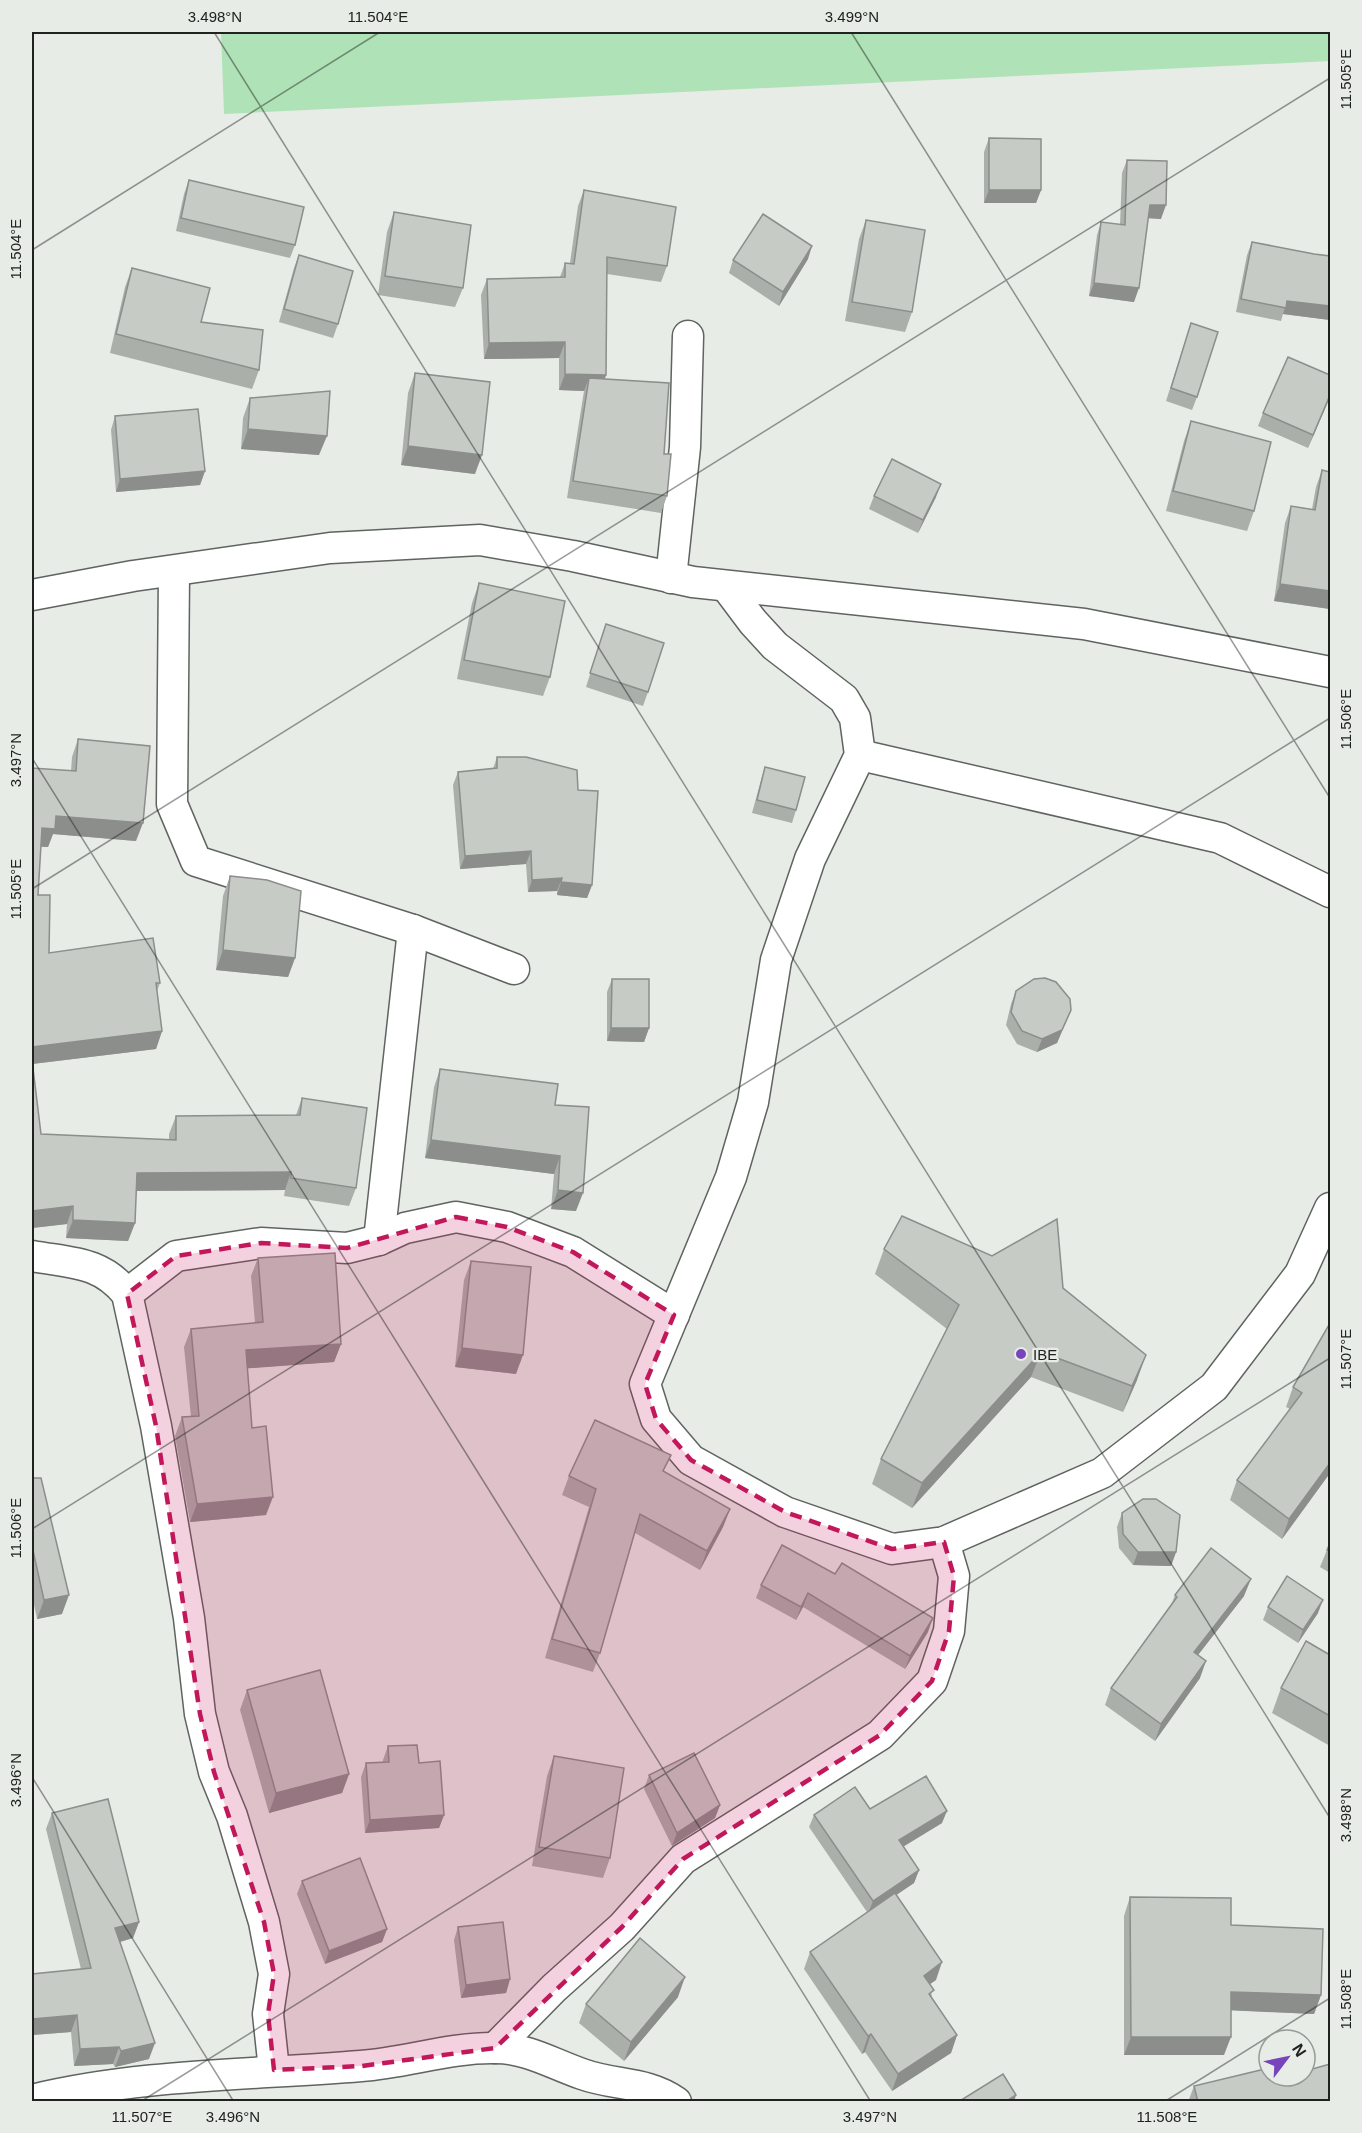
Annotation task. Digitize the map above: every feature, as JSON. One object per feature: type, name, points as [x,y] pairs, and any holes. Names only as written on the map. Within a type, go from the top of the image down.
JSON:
[{"type":"street","points":[[671,578],[685,447],[688,336]]},
{"type":"street","points":[[32,595],[330,548],[480,540],[573,556],[671,578],[726,586],[1084,624],[1330,672]]},
{"type":"street","points":[[174,572],[172,804],[196,861],[413,930],[514,969]]},
{"type":"street","points":[[726,586],[753,622],[775,646],[844,699],[855,718],[860,754],[810,859],[776,960],[753,1102],[731,1177],[645,1384],[656,1419],[691,1460],[785,1512],[892,1549],[944,1542],[1101,1473],[1214,1387],[1300,1274],[1330,1208]]},
{"type":"street","points":[[860,754],[1220,838],[1330,892]]},
{"type":"street","points":[[379,1240],[413,930]]},
{"type":"street","points":[[127,1294],[176,1256],[261,1243],[347,1248],[379,1240],[405,1228],[456,1217],[507,1227],[573,1252],[674,1315]]},
{"type":"street","points":[[32,1256],[100,1269],[117,1280],[127,1294],[156,1426],[189,1618],[200,1714],[214,1772],[232,1816],[264,1922],[274,1974],[268,2014],[274,2070]]},
{"type":"street","points":[[495,2048],[554,1988],[622,1927],[683,1859],[880,1735],[932,1682],[949,1631],[954,1576],[944,1542]]},
{"type":"street","points":[[32,2100],[69,2091],[274,2070],[362,2066],[455,2051],[495,2048],[519,2049],[584,2088],[659,2090],[676,2102]]},
{"type":"highlighted area","points":[[456,1217],[507,1227],[573,1252],[674,1315],[645,1384],[656,1419],[691,1460],[785,1512],[892,1549],[944,1542],[954,1576],[949,1631],[932,1681],[880,1735],[683,1859],[622,1927],[495,2048],[362,2066],[274,2070],[268,2014],[274,1974],[264,1922],[214,1772],[200,1714],[156,1426],[127,1294],[176,1256],[261,1243],[347,1248]]},
{"type":"green space","points":[[221,32],[1330,32],[1330,61],[224,114]]},
{"type":"building","points":[[989,138],[1041,139],[1041,190],[989,190]]},
{"type":"building","points":[[1127,160],[1167,161],[1166,205],[1150,205],[1139,288],[1094,283],[1101,222],[1125,225]]},
{"type":"building","points":[[189,180],[304,207],[295,245],[181,218]]},
{"type":"building","points":[[584,190],[676,207],[667,266],[607,257],[606,375],[565,374],[565,342],[489,343],[487,279],[565,277],[565,263],[574,264]]},
{"type":"building","points":[[394,212],[471,225],[463,288],[385,276]]},
{"type":"building","points":[[763,214],[812,246],[783,292],[733,260]]},
{"type":"building","points":[[866,220],[925,230],[912,312],[852,302]]},
{"type":"building","points":[[1252,242],[1330,256],[1330,306],[1287,301],[1286,308],[1241,299]]},
{"type":"building","points":[[299,255],[353,271],[338,324],[284,309]]},
{"type":"building","points":[[132,268],[210,288],[201,322],[263,330],[259,370],[116,334]]},
{"type":"building","points":[[1191,323],[1218,332],[1197,397],[1171,388]]},
{"type":"building","points":[[1288,357],[1330,375],[1330,395],[1313,435],[1263,413]]},
{"type":"building","points":[[415,373],[490,382],[482,455],[408,446]]},
{"type":"building","points":[[589,378],[669,383],[664,454],[671,454],[667,496],[573,481]]},
{"type":"building","points":[[330,391],[327,436],[248,429],[250,398]]},
{"type":"building","points":[[198,409],[205,471],[120,479],[115,416]]},
{"type":"building","points":[[1191,421],[1271,442],[1254,511],[1173,491]]},
{"type":"building","points":[[892,459],[941,484],[923,520],[874,496]]},
{"type":"building","points":[[1322,470],[1330,472],[1330,591],[1280,584],[1291,506],[1315,510]]},
{"type":"building","points":[[479,583],[565,601],[550,677],[464,660]]},
{"type":"building","points":[[606,624],[664,643],[648,692],[590,673]]},
{"type":"building","points":[[78,739],[150,746],[143,823],[56,816],[55,829],[42,828],[38,895],[50,895],[49,953],[153,938],[160,983],[156,983],[162,1031],[32,1047],[32,768],[76,771]]},
{"type":"building","points":[[497,757],[526,757],[577,770],[578,790],[598,791],[592,885],[561,882],[562,878],[532,880],[531,851],[465,856],[458,772],[497,768]]},
{"type":"building","points":[[765,767],[805,777],[796,810],[757,800]]},
{"type":"building","points":[[230,876],[267,880],[301,891],[295,958],[223,950]]},
{"type":"building","points":[[1045,978],[1056,982],[1070,999],[1071,1010],[1062,1030],[1042,1039],[1022,1031],[1011,1012],[1016,991],[1034,979]]},
{"type":"building","points":[[612,979],[649,979],[649,1028],[611,1028]]},
{"type":"building","points":[[32,1060],[41,1134],[176,1140],[176,1116],[300,1115],[302,1098],[367,1108],[356,1188],[291,1178],[291,1172],[137,1173],[135,1223],[73,1220],[73,1206],[32,1211]]},
{"type":"building","points":[[440,1069],[558,1084],[555,1105],[589,1107],[583,1193],[558,1190],[560,1156],[431,1140]]},
{"type":"building","name":"IBE","points":[[902,1216],[992,1256],[1057,1219],[1063,1288],[1146,1355],[1132,1386],[1041,1352],[922,1483],[881,1459],[959,1305],[884,1249]]},
{"type":"building","points":[[335,1253],[341,1344],[246,1350],[252,1428],[266,1426],[273,1497],[197,1504],[182,1417],[199,1416],[191,1329],[263,1322],[258,1258]]},
{"type":"building","points":[[471,1261],[531,1267],[523,1355],[462,1348]]},
{"type":"building","points":[[1330,1323],[1330,1463],[1289,1519],[1237,1480],[1302,1393],[1293,1387]]},
{"type":"building","points":[[595,1420],[671,1455],[663,1471],[730,1509],[707,1551],[640,1514],[600,1653],[552,1639],[596,1489],[569,1476]]},
{"type":"building","points":[[32,1478],[41,1478],[69,1595],[44,1600],[32,1546]]},
{"type":"building","points":[[1143,1499],[1156,1499],[1180,1515],[1176,1552],[1138,1552],[1123,1534],[1122,1513]]},
{"type":"building","points":[[782,1545],[835,1574],[842,1563],[933,1618],[910,1656],[808,1593],[801,1607],[761,1585]]},
{"type":"building","points":[[1211,1548],[1251,1579],[1194,1652],[1206,1661],[1161,1724],[1111,1688],[1177,1597],[1175,1595]]},
{"type":"building","points":[[1287,1576],[1323,1600],[1303,1630],[1268,1607]]},
{"type":"building","points":[[1306,1641],[1330,1655],[1330,1716],[1281,1688]]},
{"type":"building","points":[[320,1670],[349,1774],[276,1793],[247,1690]]},
{"type":"building","points":[[417,1745],[419,1763],[440,1761],[444,1815],[370,1820],[366,1763],[389,1762],[388,1746]]},
{"type":"building","points":[[694,1753],[720,1805],[677,1833],[649,1775]]},
{"type":"building","points":[[554,1756],[624,1768],[610,1858],[539,1847]]},
{"type":"building","points":[[926,1776],[947,1811],[899,1840],[919,1870],[873,1901],[814,1815],[855,1787],[870,1809]]},
{"type":"building","points":[[108,1799],[139,1922],[115,1928],[155,2043],[121,2051],[119,2047],[80,2049],[77,2015],[32,2019],[32,1974],[91,1968],[52,1813]]},
{"type":"building","points":[[360,1858],[387,1929],[329,1951],[302,1881]]},
{"type":"building","points":[[895,1893],[942,1962],[924,1976],[934,1990],[929,1994],[957,2035],[898,2074],[871,2034],[868,2036],[810,1952]]},
{"type":"building","points":[[1130,1897],[1231,1898],[1231,1925],[1323,1929],[1321,1995],[1231,1992],[1231,2037],[1131,2037]]},
{"type":"building","points":[[503,1922],[510,1979],[466,1985],[458,1927]]},
{"type":"building","points":[[640,1938],[685,1977],[631,2042],[586,2004]]},
{"type":"building","points":[[1330,2064],[1330,2102],[1198,2102],[1194,2086],[1257,2071],[1257,2088],[1317,2088],[1317,2068]]},
{"type":"building","points":[[1003,2074],[1016,2095],[1005,2102],[958,2102]]},
{"type":"place","name":"IBE","points":[[1021,1354]]}]
